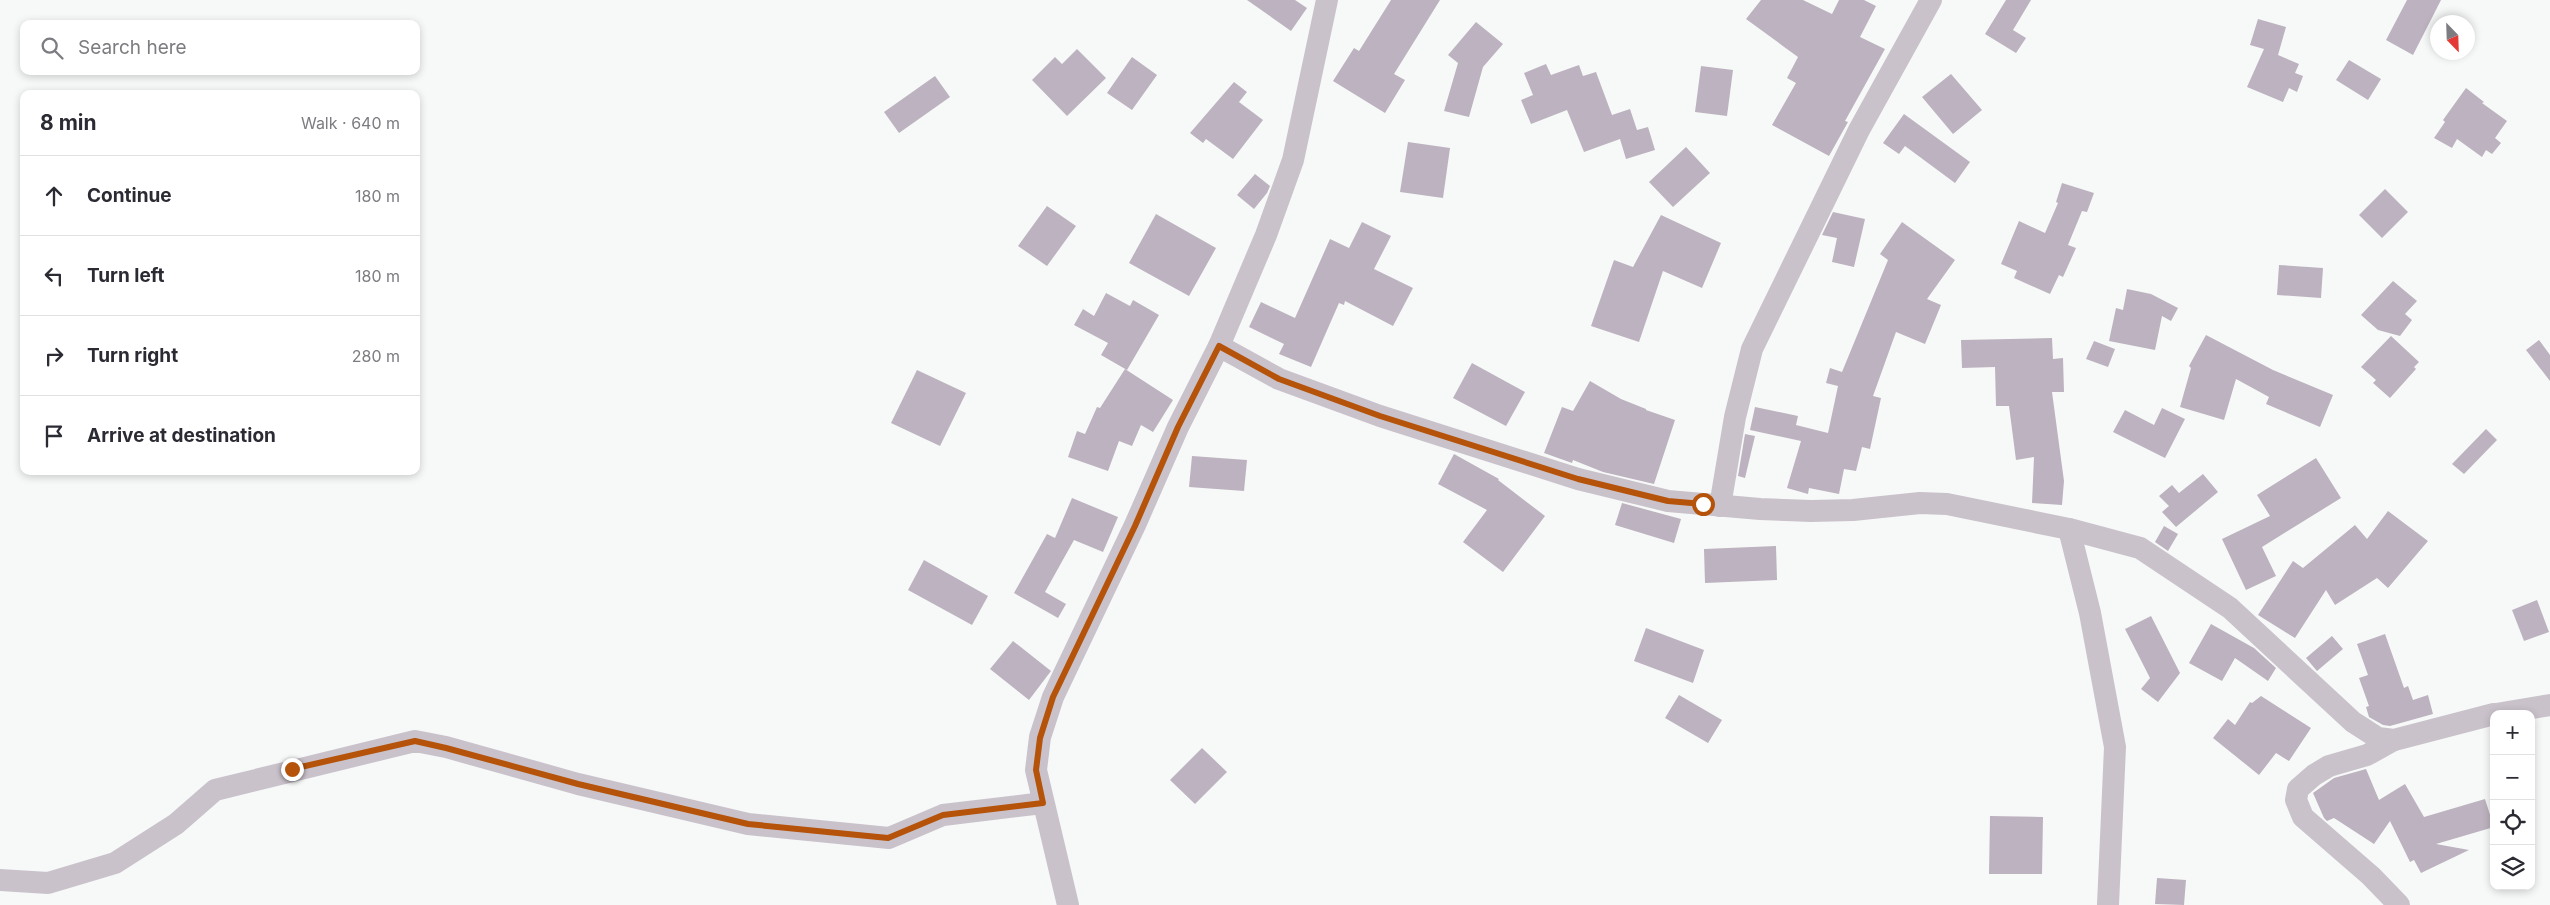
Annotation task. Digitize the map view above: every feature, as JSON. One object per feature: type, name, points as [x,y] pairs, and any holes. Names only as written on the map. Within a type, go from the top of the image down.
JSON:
[{"type":"street","points":[[1068,905],[1036,770],[1040,738],[1053,697],[1135,526],[1178,427],[1219,346],[1266,235],[1293,160],[1327,0]]},
{"type":"street","points":[[1720,506],[1735,417],[1752,349],[1859,130],[1931,0]]},
{"type":"street","points":[[1219,346],[1279,379],[1380,416],[1578,479],[1668,501],[1811,511],[1853,510],[1920,503],[1947,504],[2069,529],[2140,548],[2230,608],[2352,722],[2378,738],[2394,740]]},
{"type":"street","points":[[2069,529],[2090,613],[2115,747],[2108,905]]},
{"type":"street","points":[[2519,710],[2550,705]]},
{"type":"street","points":[[2399,905],[2371,876],[2303,817],[2296,800],[2298,789],[2314,775],[2329,766],[2367,755],[2394,740],[2490,715]]},
{"type":"street","points":[[0,880],[48,883],[115,863],[176,824],[215,790],[415,741],[578,784],[748,824],[888,838],[943,815],[1043,803]]},
{"type":"building","points":[[1247,0],[1295,0],[1307,8],[1291,31]]},
{"type":"building","points":[[1391,0],[1440,0],[1394,74],[1405,80],[1385,113],[1333,81],[1354,48],[1359,51]]},
{"type":"building","points":[[1761,0],[1803,0],[1832,14],[1839,0],[1864,0],[1876,6],[1860,37],[1885,49],[1845,121],[1848,122],[1829,156],[1772,125],[1796,83],[1787,78],[1798,57],[1746,19]]},
{"type":"building","points":[[2006,0],[2031,0],[2013,30],[2026,38],[2016,53],[1985,34]]},
{"type":"building","points":[[2407,0],[2441,0],[2433,15],[2430,15],[2430,22],[2413,55],[2386,40]]},
{"type":"building","points":[[2258,19],[2286,27],[2278,55],[2299,64],[2295,73],[2303,76],[2297,92],[2289,88],[2283,102],[2247,87],[2264,49],[2250,45]]},
{"type":"building","points":[[1476,22],[1503,44],[1483,67],[1469,117],[1444,111],[1458,63],[1448,55]]},
{"type":"building","points":[[1077,49],[1106,78],[1067,116],[1032,80],[1055,57],[1062,64]]},
{"type":"building","points":[[1132,57],[1157,75],[1132,110],[1107,93]]},
{"type":"building","points":[[2349,60],[2381,79],[2368,100],[2336,80]]},
{"type":"building","points":[[1546,64],[1551,75],[1579,65],[1583,76],[1596,72],[1612,115],[1630,109],[1637,130],[1648,127],[1655,150],[1626,159],[1620,139],[1584,152],[1567,110],[1531,124],[1521,100],[1533,95],[1524,73]]},
{"type":"building","points":[[1701,66],[1733,70],[1727,116],[1695,112]]},
{"type":"building","points":[[1951,74],[1982,110],[1953,134],[1922,97]]},
{"type":"building","points":[[935,76],[950,97],[899,133],[884,112]]},
{"type":"building","points":[[1234,82],[1247,92],[1239,102],[1263,120],[1233,159],[1206,139],[1203,143],[1190,133]]},
{"type":"building","points":[[2466,88],[2484,102],[2482,103],[2507,121],[2495,138],[2501,143],[2492,154],[2486,150],[2482,157],[2457,139],[2452,148],[2434,138],[2445,122],[2443,120]]},
{"type":"building","points":[[1904,114],[1970,162],[1955,183],[1905,146],[1899,154],[1883,143]]},
{"type":"building","points":[[1408,142],[1450,148],[1443,198],[1400,192]]},
{"type":"building","points":[[1686,147],[1710,173],[1673,207],[1649,182]]},
{"type":"building","points":[[1255,174],[1270,186],[1267,193],[1254,209],[1237,195]]},
{"type":"building","points":[[2062,183],[2094,193],[2087,212],[2082,211],[2068,245],[2076,248],[2063,277],[2059,275],[2050,294],[2014,278],[2017,271],[2001,264],[2019,221],[2045,233],[2058,203],[2056,202]]},
{"type":"building","points":[[2385,189],[2408,212],[2382,238],[2359,215]]},
{"type":"building","points":[[1047,206],[1076,226],[1047,266],[1018,246]]},
{"type":"building","points":[[1833,212],[1865,219],[1854,267],[1832,262],[1837,238],[1822,235]]},
{"type":"building","points":[[1156,214],[1216,248],[1189,296],[1129,263]]},
{"type":"building","points":[[1661,215],[1721,243],[1702,288],[1663,271],[1639,342],[1591,326],[1614,260],[1633,267]]},
{"type":"building","points":[[1362,222],[1391,236],[1374,269],[1413,288],[1393,326],[1345,301],[1344,305],[1339,303],[1311,367],[1279,354],[1284,344],[1249,327],[1261,302],[1295,318],[1330,239],[1349,248]]},
{"type":"building","points":[[1902,222],[1955,260],[1927,299],[1941,305],[1925,344],[1896,332],[1873,396],[1881,398],[1870,449],[1862,447],[1856,471],[1844,469],[1839,494],[1809,488],[1808,494],[1787,488],[1801,441],[1750,430],[1755,407],[1798,416],[1796,425],[1828,433],[1838,386],[1826,383],[1830,368],[1842,372],[1888,260],[1880,254]]},
{"type":"building","points":[[2279,265],[2323,268],[2321,298],[2277,295]]},
{"type":"building","points":[[2393,281],[2417,301],[2405,314],[2412,320],[2400,336],[2378,330],[2361,315]]},
{"type":"building","points":[[2127,289],[2151,294],[2178,308],[2171,321],[2162,316],[2155,350],[2109,341],[2116,308],[2123,310]]},
{"type":"building","points":[[1106,293],[1130,306],[1133,300],[1159,315],[1127,370],[1101,355],[1108,343],[1074,325],[1083,309],[1094,316]]},
{"type":"building","points":[[2206,335],[2273,370],[2333,395],[2320,427],[2266,404],[2269,397],[2236,379],[2224,420],[2180,407],[2191,368],[2189,366]]},
{"type":"building","points":[[2391,336],[2419,362],[2414,367],[2416,369],[2390,398],[2373,383],[2376,380],[2361,367]]},
{"type":"building","points":[[2052,338],[2053,359],[2063,358],[2064,392],[2052,392],[2064,481],[2062,505],[2032,503],[2034,457],[2016,460],[2009,406],[1996,406],[1995,367],[1962,368],[1961,340]]},
{"type":"building","points":[[2539,340],[2550,355],[2550,381],[2526,350]]},
{"type":"building","points":[[2094,341],[2115,349],[2108,367],[2086,359]]},
{"type":"building","points":[[1472,363],[1525,392],[1506,426],[1453,398]]},
{"type":"building","points":[[1125,369],[1173,400],[1153,432],[1141,425],[1132,446],[1119,441],[1108,471],[1068,457],[1077,431],[1085,434],[1097,407],[1100,408]]},
{"type":"building","points":[[917,370],[966,393],[940,446],[891,423]]},
{"type":"building","points":[[1590,381],[1621,399],[1675,420],[1654,484],[1603,472],[1573,460],[1572,463],[1544,453],[1562,407],[1573,411]]},
{"type":"building","points":[[2162,408],[2185,419],[2165,458],[2113,432],[2125,410],[2154,425]]},
{"type":"building","points":[[2486,429],[2497,440],[2464,474],[2452,464]]},
{"type":"building","points":[[1745,434],[1755,436],[1745,478],[1738,476]]},
{"type":"building","points":[[1454,454],[1499,479],[1545,516],[1503,572],[1463,542],[1487,510],[1438,484]]},
{"type":"building","points":[[1192,456],[1247,460],[1244,491],[1189,487]]},
{"type":"building","points":[[2316,458],[2341,498],[2262,547],[2276,576],[2246,590],[2222,539],[2270,516],[2257,495]]},
{"type":"building","points":[[2203,474],[2218,492],[2176,527],[2162,512],[2169,506],[2159,496],[2172,485],[2179,493]]},
{"type":"building","points":[[1072,498],[1118,517],[1103,552],[1074,540],[1045,592],[1066,604],[1058,618],[1014,593],[1047,534],[1055,538]]},
{"type":"building","points":[[1622,503],[1681,519],[1674,543],[1615,525]]},
{"type":"building","points":[[2388,511],[2428,541],[2388,588],[2377,578],[2335,605],[2326,590],[2295,638],[2258,615],[2293,561],[2303,568],[2355,525],[2367,539]]},
{"type":"building","points":[[2164,526],[2178,534],[2168,551],[2155,542]]},
{"type":"building","points":[[1776,546],[1777,580],[1705,583],[1704,549]]},
{"type":"building","points":[[924,560],[988,596],[972,625],[908,590]]},
{"type":"building","points":[[2537,600],[2549,632],[2524,641],[2512,610]]},
{"type":"building","points":[[2151,616],[2180,673],[2158,702],[2141,689],[2150,678],[2125,629]]},
{"type":"building","points":[[2211,624],[2254,648],[2276,668],[2268,681],[2235,658],[2222,681],[2189,663]]},
{"type":"building","points":[[1646,628],[1704,650],[1693,683],[1634,661]]},
{"type":"building","points":[[2385,634],[2404,688],[2408,686],[2413,700],[2428,695],[2433,714],[2390,726],[2383,725],[2369,717],[2366,707],[2369,706],[2359,678],[2368,675],[2357,644]]},
{"type":"building","points":[[2332,636],[2343,649],[2317,671],[2306,658]]},
{"type":"building","points":[[1013,641],[1051,671],[1029,700],[990,669]]},
{"type":"building","points":[[1679,695],[1722,720],[1708,743],[1665,718]]},
{"type":"building","points":[[2261,696],[2311,728],[2289,761],[2276,753],[2259,775],[2213,738],[2228,719],[2235,725],[2250,702],[2252,703]]},
{"type":"building","points":[[1202,748],[1227,772],[1195,804],[1170,780]]},
{"type":"building","points":[[2366,769],[2379,800],[2405,784],[2424,817],[2485,799],[2490,815],[2490,828],[2436,844],[2469,850],[2421,873],[2414,860],[2410,862],[2390,821],[2374,844],[2334,818],[2327,821],[2324,818],[2313,793],[2334,778]]},
{"type":"building","points":[[1990,816],[2043,817],[2042,874],[1989,874]]},
{"type":"building","points":[[2157,878],[2186,880],[2184,905],[2155,904]]},
{"type":"route","points":[[292,769],[415,741],[578,784],[748,824],[888,838],[943,815],[1043,803],[1036,770],[1040,738],[1053,697],[1092,612],[1135,526],[1178,427],[1219,346],[1279,379],[1380,416],[1578,479],[1668,501],[1703,504]]}]
